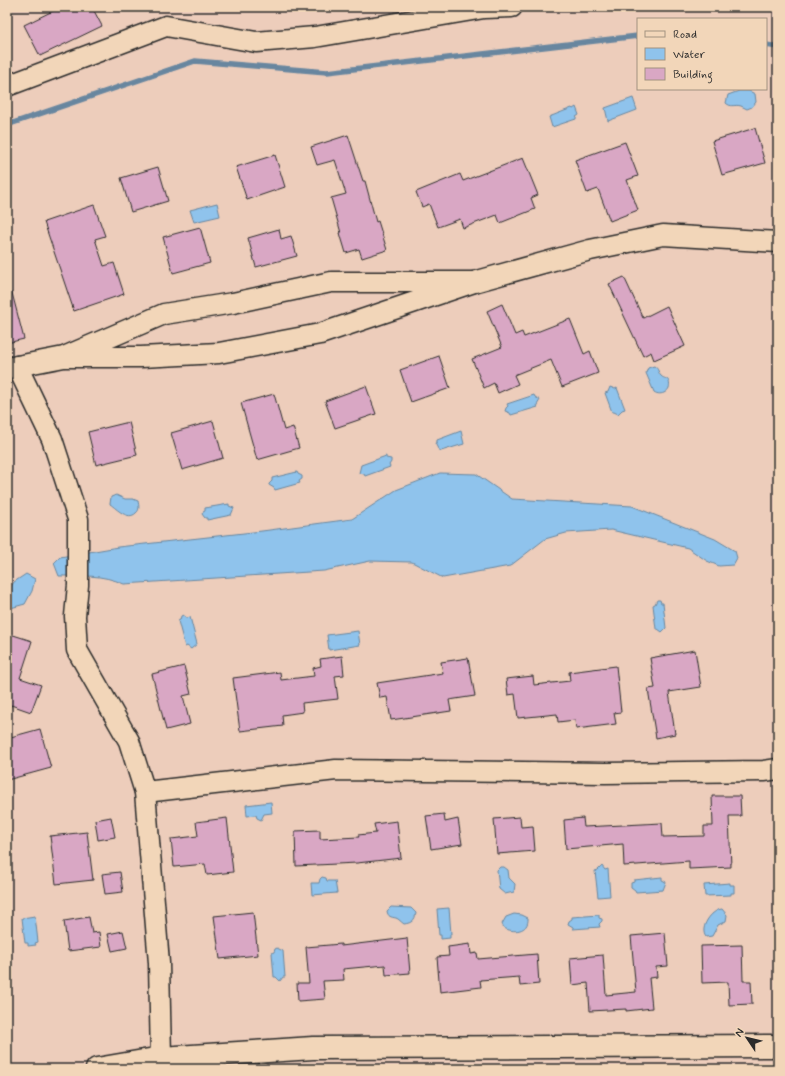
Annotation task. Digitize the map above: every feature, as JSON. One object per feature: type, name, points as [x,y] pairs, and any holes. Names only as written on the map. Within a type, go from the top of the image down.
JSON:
[{"type":"street","points":[[7,86],[166,26],[256,42],[315,37],[484,8],[512,7]]},
{"type":"street","points":[[161,1058],[159,963],[145,792],[129,741],[77,650],[75,616],[78,585],[78,519],[52,439],[12,367],[64,357],[141,357],[219,353],[266,345],[320,334],[474,282],[590,250],[663,235],[778,242]]},
{"type":"street","points":[[64,357],[164,314],[233,303],[331,282],[474,282]]},
{"type":"street","points":[[145,792],[336,770],[605,773],[764,771],[778,769]]},
{"type":"street","points":[[97,1069],[161,1058],[313,1048],[778,1046]]},
{"type":"water","points":[[739,91],[749,91],[755,94],[756,102],[752,107],[747,109],[741,106],[726,103],[728,95]]},
{"type":"water","points":[[633,98],[637,110],[608,121],[605,108]]},
{"type":"water","points":[[576,107],[579,115],[576,119],[552,127],[549,117]]},
{"type":"water","points":[[217,203],[220,216],[194,222],[190,210]]},
{"type":"water","points":[[654,366],[657,368],[661,376],[668,380],[670,385],[665,392],[660,394],[654,392],[646,373],[648,368]]},
{"type":"water","points":[[610,387],[615,389],[617,388],[625,409],[618,414],[612,412],[605,393],[608,392]]},
{"type":"water","points":[[534,395],[540,400],[537,405],[538,407],[511,415],[505,411],[508,406],[507,404]]},
{"type":"water","points":[[461,431],[464,444],[441,451],[438,449],[435,443],[437,440]]},
{"type":"water","points":[[386,456],[386,458],[391,459],[389,465],[390,467],[365,476],[364,474],[359,473],[361,465]]},
{"type":"water","points":[[297,472],[302,476],[302,479],[299,481],[300,483],[275,490],[269,485],[272,478]]},
{"type":"water","points":[[440,473],[476,474],[512,499],[632,506],[715,539],[735,551],[737,558],[733,565],[719,566],[707,561],[688,548],[611,530],[566,533],[545,539],[510,566],[443,578],[412,562],[370,561],[324,571],[124,584],[100,577],[59,576],[54,563],[60,557],[118,547],[262,531],[352,519],[396,490]]},
{"type":"water","points":[[116,495],[125,499],[133,499],[138,501],[138,511],[130,516],[119,511],[110,504],[111,497]]},
{"type":"water","points":[[229,504],[229,506],[234,508],[231,515],[207,520],[207,518],[205,518],[202,514],[205,511],[205,508]]},
{"type":"water","points":[[26,574],[35,579],[32,591],[25,604],[7,609],[7,592],[14,582]]},
{"type":"water","points":[[657,600],[660,600],[661,603],[663,603],[666,628],[662,632],[656,629],[653,605]]},
{"type":"water","points":[[183,615],[187,618],[190,617],[197,644],[191,649],[187,646],[185,647],[178,621]]},
{"type":"water","points":[[358,631],[360,645],[329,650],[327,635]]},
{"type":"water","points":[[271,802],[272,813],[264,814],[261,820],[257,818],[256,815],[247,816],[246,805]]},
{"type":"water","points":[[602,866],[605,870],[608,869],[610,896],[598,897],[595,871]]},
{"type":"water","points":[[500,867],[504,867],[508,870],[509,878],[515,884],[514,892],[505,894],[499,889],[497,870]]},
{"type":"water","points":[[322,877],[326,878],[327,881],[335,881],[337,893],[312,895],[311,883],[319,883]]},
{"type":"water","points":[[662,877],[662,880],[666,882],[663,890],[636,892],[631,887],[631,883],[634,882],[634,880]]},
{"type":"water","points":[[730,883],[730,885],[734,885],[734,893],[731,893],[731,895],[705,896],[704,885]]},
{"type":"water","points":[[391,907],[411,908],[416,913],[415,918],[413,921],[404,924],[397,918],[389,916],[387,911]]},
{"type":"water","points":[[449,908],[450,938],[441,939],[441,935],[439,935],[437,909]]},
{"type":"water","points":[[722,909],[727,915],[726,921],[718,925],[712,936],[706,937],[704,929],[707,920],[718,910]]},
{"type":"water","points":[[514,914],[522,915],[528,918],[528,923],[523,929],[512,931],[504,928],[502,924],[506,917]]},
{"type":"water","points":[[599,915],[599,918],[602,919],[599,924],[600,927],[573,929],[573,927],[568,924],[572,917]]},
{"type":"water","points":[[35,916],[38,942],[35,943],[36,945],[28,946],[28,943],[25,943],[22,918]]},
{"type":"water","points":[[277,948],[283,951],[285,977],[283,977],[280,981],[274,977],[272,953]]},
{"type":"building","points":[[61,7],[92,7],[102,26],[40,56],[24,25]]},
{"type":"building","points":[[755,128],[765,163],[722,175],[712,141]]},
{"type":"building","points":[[348,135],[363,181],[365,181],[376,222],[378,221],[387,250],[362,258],[359,249],[346,253],[340,233],[331,198],[346,194],[335,160],[317,165],[311,147]]},
{"type":"building","points":[[625,142],[638,176],[627,180],[638,210],[610,221],[598,189],[587,193],[575,160]]},
{"type":"building","points":[[275,155],[285,187],[247,200],[236,167]]},
{"type":"building","points":[[523,158],[538,195],[531,198],[535,209],[500,223],[497,215],[463,228],[460,219],[438,227],[429,204],[422,207],[416,192],[460,174],[463,181]]},
{"type":"building","points":[[158,167],[168,201],[131,212],[121,178]]},
{"type":"building","points":[[94,205],[105,236],[95,239],[104,266],[114,263],[124,294],[74,311],[44,222]]},
{"type":"building","points":[[200,227],[210,263],[173,273],[163,237]]},
{"type":"building","points":[[279,229],[281,239],[291,236],[297,256],[256,267],[248,238]]},
{"type":"building","points":[[624,277],[643,318],[667,306],[685,346],[654,360],[651,352],[643,356],[609,284]]},
{"type":"building","points":[[12,293],[24,339],[7,343],[7,294]]},
{"type":"building","points":[[502,304],[515,335],[522,332],[524,337],[570,319],[584,354],[590,351],[598,373],[562,387],[551,360],[514,375],[518,384],[498,393],[494,383],[484,388],[472,359],[502,347],[487,311]]},
{"type":"building","points":[[439,356],[450,388],[411,402],[400,370]]},
{"type":"building","points":[[366,386],[376,414],[335,428],[325,401]]},
{"type":"building","points":[[274,394],[284,430],[293,427],[299,448],[257,460],[241,403]]},
{"type":"building","points":[[213,421],[223,458],[182,470],[171,433]]},
{"type":"building","points":[[129,422],[137,455],[96,465],[88,432]]},
{"type":"building","points":[[7,633],[32,641],[20,678],[41,685],[31,712],[11,705],[10,708],[7,708]]},
{"type":"building","points":[[695,650],[701,687],[669,692],[675,734],[656,738],[648,689],[655,688],[650,658]]},
{"type":"building","points":[[342,656],[344,675],[335,676],[338,699],[302,703],[303,712],[282,715],[283,726],[240,731],[233,678],[280,672],[281,680],[314,676],[313,668],[321,666],[320,659]]},
{"type":"building","points":[[468,658],[475,696],[449,700],[451,711],[391,720],[387,697],[380,698],[377,683],[443,673],[441,662]]},
{"type":"building","points":[[184,666],[191,694],[183,696],[190,724],[166,730],[152,674]]},
{"type":"building","points":[[616,666],[621,712],[614,713],[616,724],[576,729],[575,720],[558,722],[557,714],[518,718],[515,694],[508,695],[506,679],[533,676],[534,685],[570,681],[569,672]]},
{"type":"building","points":[[40,729],[51,768],[7,780],[7,738]]},
{"type":"building","points":[[712,796],[740,796],[741,816],[729,816],[731,867],[689,869],[689,861],[624,866],[623,844],[566,849],[564,820],[583,818],[584,827],[662,823],[663,837],[704,836],[704,826],[713,826]]},
{"type":"building","points":[[444,814],[445,822],[458,819],[462,844],[431,849],[426,816]]},
{"type":"building","points":[[111,817],[115,837],[98,840],[95,820]]},
{"type":"building","points":[[520,817],[521,827],[533,826],[535,851],[497,854],[494,819]]},
{"type":"building","points":[[227,818],[233,872],[207,875],[205,864],[174,867],[171,839],[198,836],[196,822]]},
{"type":"building","points":[[397,821],[401,858],[357,863],[296,866],[295,831],[320,830],[320,839],[359,837],[358,835],[376,833],[374,824]]},
{"type":"building","points":[[87,832],[93,880],[56,884],[50,836]]},
{"type":"building","points":[[120,872],[123,892],[105,894],[102,874]]},
{"type":"building","points":[[253,912],[258,955],[220,959],[214,916]]},
{"type":"building","points":[[89,917],[92,933],[99,932],[101,947],[68,951],[64,921]]},
{"type":"building","points":[[123,931],[127,948],[112,951],[108,934]]},
{"type":"building","points":[[665,933],[668,966],[656,967],[657,977],[649,978],[652,1008],[626,1011],[626,1009],[590,1011],[588,983],[572,985],[570,958],[603,955],[606,995],[636,992],[631,936]]},
{"type":"building","points":[[407,938],[410,973],[386,975],[385,965],[343,969],[344,980],[323,981],[325,999],[298,1001],[297,983],[309,983],[306,947],[341,944],[341,946]]},
{"type":"building","points":[[470,944],[471,954],[477,953],[478,959],[537,954],[539,984],[520,986],[519,977],[480,980],[481,987],[440,992],[437,957],[449,956],[448,947]]},
{"type":"building","points":[[742,945],[743,981],[751,981],[752,1004],[729,1005],[728,982],[702,983],[701,946]]},
{"type":"waterway","points":[[7,125],[195,61],[327,72],[637,36]]},
{"type":"waterway","points":[[767,45],[778,47]]}]
